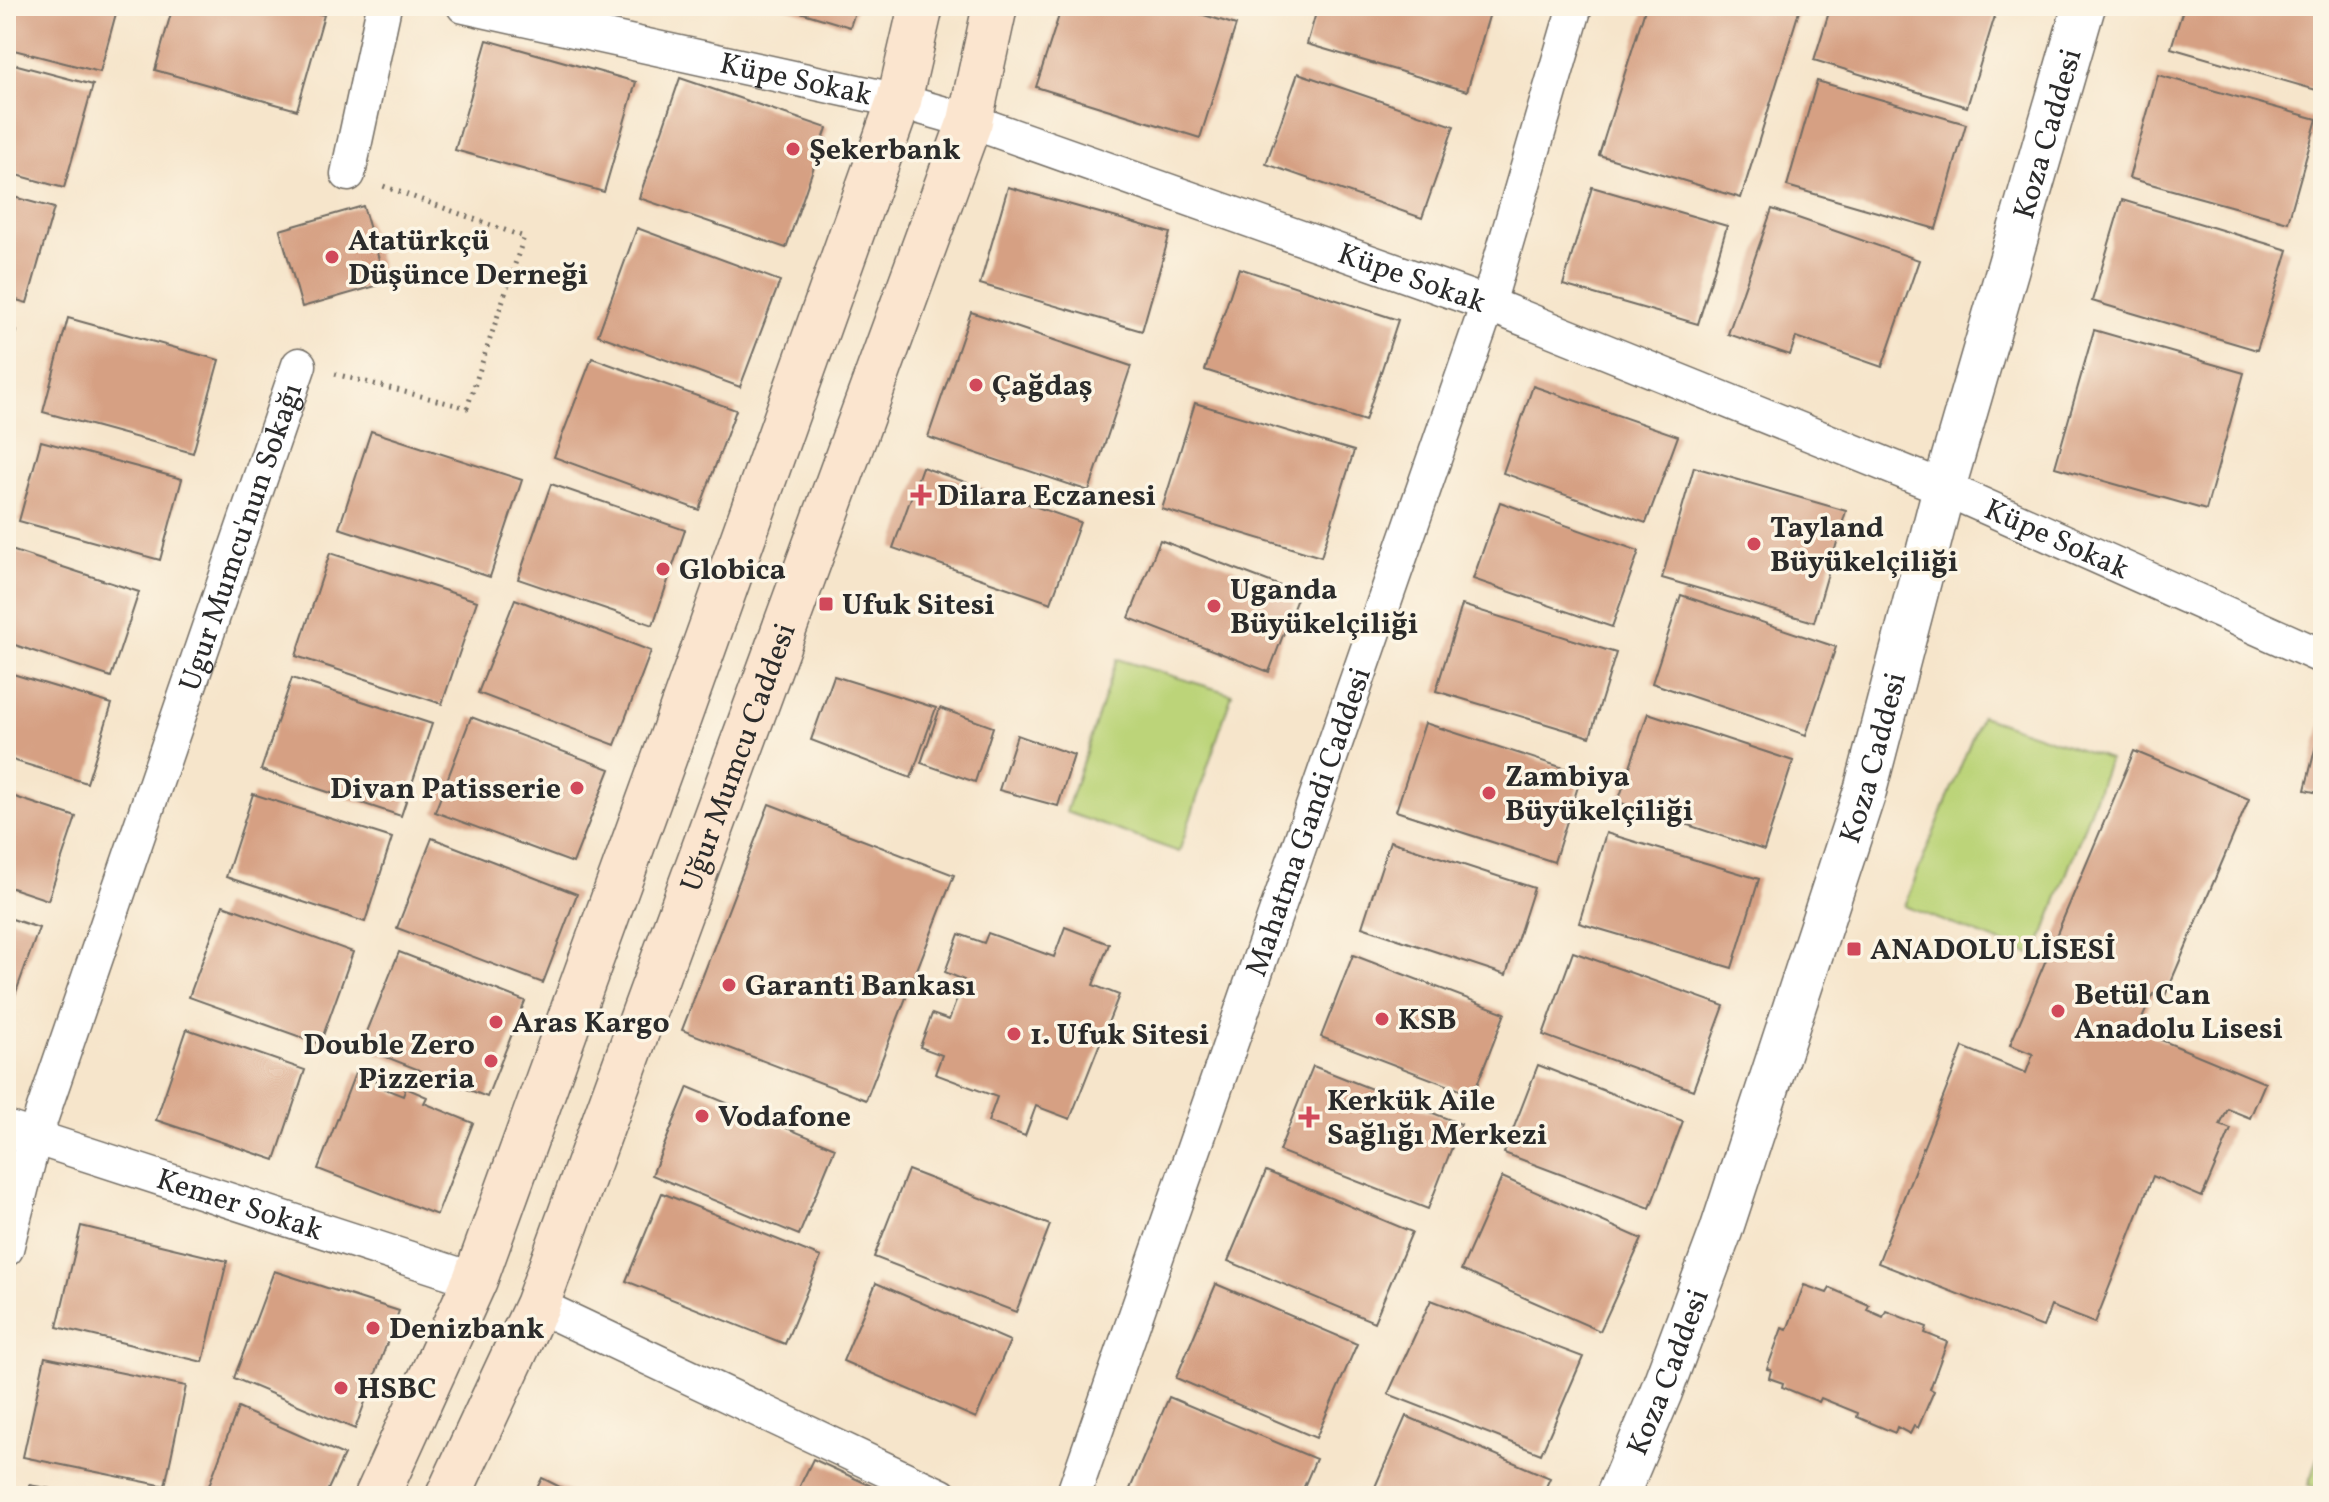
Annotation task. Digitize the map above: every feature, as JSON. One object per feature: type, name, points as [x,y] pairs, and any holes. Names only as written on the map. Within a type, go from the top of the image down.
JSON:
[{"type":"main road","points":[[377,1496],[475,1280],[899,101],[921,6]]},
{"type":"main road","name":"Uğur Mumcu Caddesi","points":[[448,1496],[537,1305],[970,121],[995,6]]},
{"type":"main road","points":[[475,1280],[537,1305]]},
{"type":"street","points":[[348,174],[384,6]]},
{"type":"street","name":"Küpe Sokak","points":[[464,6],[899,101],[970,121],[1488,304],[1944,488],[2323,657]]},
{"type":"street","name":"Mahatma Gandi Caddesi","points":[[1073,1496],[1488,304],[1575,6]]},
{"type":"street","name":"Koza Caddesi","points":[[1617,1496],[1661,1392],[1721,1231],[1865,791],[1944,488],[2084,6]]},
{"type":"street","name":"Ugur Mumcu'nun Sokağı","points":[[6,1249],[20,1133],[299,365]]},
{"type":"street","name":"Kemer Sokak","points":[[20,1133],[475,1280]]},
{"type":"street","points":[[537,1305],[941,1496]]},
{"type":"path","name":"Ugur Mumcu'nun Sokağı","points":[[299,365],[467,408],[524,237],[348,174]]},
{"type":"green space","points":[[1117,659],[1232,694],[1179,852],[1066,812]]},
{"type":"green space","points":[[1981,716],[2109,759],[2036,956],[1904,906]]},
{"type":"green space","points":[[2323,1446],[2323,1490],[2308,1485]]},
{"type":"building","points":[[6,6],[118,6],[100,72],[6,48]]},
{"type":"building","points":[[173,6],[290,6],[324,15],[297,110],[155,70]]},
{"type":"building","points":[[780,6],[857,6],[850,27]]},
{"type":"building","points":[[1062,6],[1175,6],[1236,25],[1200,138],[1036,87]]},
{"type":"building","points":[[1318,6],[1492,6],[1467,91],[1307,44]]},
{"type":"building","points":[[1646,6],[1800,8],[1741,198],[1599,155]]},
{"type":"building","points":[[1831,6],[1998,6],[1967,107],[1814,60]]},
{"type":"building","points":[[2184,6],[2323,6],[2323,92],[2171,48]]},
{"type":"building","points":[[487,40],[636,82],[604,192],[455,150]]},
{"type":"building","points":[[6,62],[93,85],[64,188],[6,172]]},
{"type":"building","points":[[1298,73],[1454,126],[1422,218],[1266,164]]},
{"type":"building","points":[[2158,75],[2317,119],[2288,222],[2129,178]]},
{"type":"building","points":[[680,78],[827,128],[786,248],[639,198]]},
{"type":"building","points":[[1817,81],[1966,124],[1936,229],[1787,186]]},
{"type":"building","points":[[1008,187],[1170,233],[1142,331],[980,284]]},
{"type":"building","points":[[1592,187],[1727,226],[1698,324],[1563,285]]},
{"type":"building","points":[[6,195],[54,208],[27,303],[6,297]]},
{"type":"building","points":[[2122,200],[2288,250],[2257,350],[2092,301]]},
{"type":"building","name":"Atatürkçü Düşünce Derneği","points":[[363,206],[386,283],[302,307],[280,230]]},
{"type":"building","points":[[1772,209],[1919,260],[1882,367],[1796,337],[1790,355],[1728,334]]},
{"type":"building","points":[[637,228],[780,281],[740,387],[598,335]]},
{"type":"building","points":[[1239,268],[1398,320],[1365,421],[1205,370]]},
{"type":"building","points":[[971,312],[1131,366],[1089,491],[928,437]]},
{"type":"building","points":[[68,318],[219,360],[193,453],[43,412]]},
{"type":"building","points":[[6,327],[16,331],[7,361],[6,360]]},
{"type":"building","points":[[2094,330],[2244,373],[2206,510],[2055,467]]},
{"type":"building","points":[[592,358],[736,410],[699,510],[554,457]]},
{"type":"building","points":[[1533,386],[1678,436],[1646,523],[1503,473]]},
{"type":"building","points":[[1195,403],[1354,451],[1321,557],[1162,509]]},
{"type":"building","points":[[371,431],[522,480],[490,577],[339,528]]},
{"type":"building","points":[[41,441],[182,479],[160,560],[19,521]]},
{"type":"building","points":[[922,467],[1080,522],[1051,603],[893,548]]},
{"type":"building","name":"Tayland Büyükelçiliği","points":[[1694,467],[1846,511],[1814,622],[1662,578]]},
{"type":"building","points":[[551,484],[685,530],[653,625],[518,579]]},
{"type":"building","points":[[1500,502],[1639,551],[1612,627],[1473,579]]},
{"type":"building","name":"Uganda Büyükelçiliği","points":[[1160,540],[1299,593],[1269,672],[1129,618]]},
{"type":"building","points":[[11,550],[139,592],[111,677],[6,642],[6,565]]},
{"type":"building","points":[[330,553],[477,601],[442,704],[296,656]]},
{"type":"building","points":[[1681,595],[1836,647],[1806,735],[1652,683]]},
{"type":"building","points":[[515,599],[651,651],[615,745],[478,693]]},
{"type":"building","points":[[1462,605],[1616,653],[1590,737],[1436,691]]},
{"type":"building","points":[[6,672],[112,704],[87,783],[6,758]]},
{"type":"building","points":[[834,676],[936,708],[911,778],[811,740]]},
{"type":"building","points":[[292,678],[432,724],[401,816],[261,770]]},
{"type":"building","points":[[940,708],[993,727],[975,782],[921,763]]},
{"type":"building","points":[[1648,713],[1793,761],[1764,850],[1618,802]]},
{"type":"building","points":[[471,717],[610,769],[573,863],[435,812]]},
{"type":"building","points":[[2323,721],[2323,794],[2305,790]]},
{"type":"building","name":"Zambiya Büyükelçiliği","points":[[1425,723],[1582,774],[1554,862],[1396,811]]},
{"type":"building","points":[[1017,735],[1074,755],[1058,806],[999,790]]},
{"type":"building","points":[[2134,751],[2249,799],[2164,998],[2153,994],[2137,1030],[2265,1083],[2250,1118],[2228,1109],[2220,1125],[2231,1129],[2202,1197],[2153,1176],[2095,1323],[2051,1306],[2043,1327],[1878,1263],[1963,1047],[2026,1073],[2033,1054],[2010,1045]]},
{"type":"building","points":[[6,794],[76,817],[48,900],[6,886]]},
{"type":"building","points":[[253,794],[392,838],[365,922],[226,877]]},
{"type":"building","points":[[769,804],[954,875],[866,1100],[682,1030]]},
{"type":"building","points":[[1606,833],[1759,879],[1732,968],[1579,923]]},
{"type":"building","points":[[432,838],[577,894],[543,983],[397,928]]},
{"type":"building","points":[[1390,841],[1534,888],[1506,975],[1362,927]]},
{"type":"building","points":[[223,905],[353,952],[320,1044],[189,997]]},
{"type":"building","points":[[6,917],[39,928],[6,1020]]},
{"type":"building","name":"1. Ufuk Sitesi","points":[[1065,927],[1109,944],[1093,985],[1119,995],[1070,1119],[1036,1106],[1025,1136],[988,1122],[997,1097],[935,1074],[942,1055],[920,1047],[932,1014],[949,1020],[964,980],[945,972],[959,934],[984,943],[988,933],[1054,957]]},
{"type":"building","points":[[399,952],[525,1001],[487,1097],[361,1047]]},
{"type":"building","points":[[1573,952],[1724,1006],[1693,1090],[1543,1035]]},
{"type":"building","points":[[1353,955],[1505,1013],[1473,1095],[1321,1037]]},
{"type":"building","points":[[187,1029],[305,1070],[275,1160],[156,1120]]},
{"type":"building","points":[[1538,1065],[1683,1121],[1650,1208],[1504,1153]]},
{"type":"building","points":[[1313,1066],[1461,1124],[1428,1209],[1279,1151]]},
{"type":"building","points":[[356,1071],[378,1079],[375,1085],[403,1096],[406,1088],[427,1097],[424,1103],[473,1123],[437,1215],[318,1169]]},
{"type":"building","points":[[688,1087],[835,1148],[799,1235],[652,1175]]},
{"type":"building","points":[[908,1170],[1050,1225],[1016,1312],[874,1257]]},
{"type":"building","points":[[1266,1171],[1412,1232],[1374,1322],[1228,1261]]},
{"type":"building","points":[[1502,1177],[1642,1239],[1600,1331],[1461,1270]]},
{"type":"building","points":[[662,1193],[821,1257],[785,1344],[626,1281]]},
{"type":"building","points":[[81,1226],[227,1261],[203,1362],[57,1327]]},
{"type":"building","points":[[274,1271],[399,1311],[355,1429],[234,1378]]},
{"type":"building","points":[[876,1283],[1010,1341],[976,1418],[843,1361]]},
{"type":"building","points":[[1216,1284],[1357,1344],[1316,1438],[1176,1378]]},
{"type":"building","points":[[1804,1285],[1827,1293],[1830,1288],[1869,1305],[1867,1310],[1883,1317],[1886,1311],[1927,1327],[1925,1333],[1947,1342],[1930,1389],[1934,1391],[1918,1428],[1914,1426],[1910,1434],[1897,1427],[1895,1433],[1857,1417],[1858,1413],[1821,1398],[1819,1402],[1782,1387],[1783,1383],[1769,1378],[1771,1370],[1767,1369],[1782,1328],[1787,1330]]},
{"type":"building","points":[[1431,1300],[1583,1357],[1541,1454],[1388,1394]]},
{"type":"building","points":[[45,1357],[186,1386],[165,1486],[23,1457]]},
{"type":"building","points":[[1169,1397],[1316,1459],[1300,1496],[1127,1496]]},
{"type":"building","points":[[238,1408],[344,1455],[325,1496],[205,1496]]},
{"type":"building","points":[[1406,1416],[1550,1478],[1542,1496],[1371,1496]]},
{"type":"building","points":[[813,1459],[893,1496],[795,1496]]},
{"type":"building","points":[[542,1478],[578,1496],[533,1496]]},
{"type":"building","points":[[29,1485],[81,1494],[81,1496],[29,1496]]},
{"type":"place","name":"Şekerbank","points":[[793,149]]},
{"type":"place","name":"Atatürkçü Düşünce Derneği","points":[[332,257]]},
{"type":"place","name":"Çağdaş","points":[[976,385]]},
{"type":"place","name":"Dilara Eczanesi","points":[[921,495]]},
{"type":"place","name":"Tayland Büyükelçiliği","points":[[1754,544]]},
{"type":"place","name":"Globica","points":[[663,569]]},
{"type":"place","name":"Ufuk Sitesi","points":[[826,604]]},
{"type":"place","name":"Uganda Büyükelçiliği","points":[[1214,606]]},
{"type":"place","name":"Divan Patisserie","points":[[577,788]]},
{"type":"place","name":"Zambiya Büyükelçiliği","points":[[1489,793]]},
{"type":"place","name":"ANADOLU LİSESİ","points":[[1854,949]]},
{"type":"place","name":"Garanti Bankası","points":[[729,985]]},
{"type":"place","name":"Betül Can Anadolu Lisesi","points":[[2058,1011]]},
{"type":"place","name":"KSB","points":[[1382,1019]]},
{"type":"place","name":"Aras Kargo","points":[[496,1022]]},
{"type":"place","name":"1. Ufuk Sitesi","points":[[1014,1034]]},
{"type":"place","name":"Double Zero Pizzeria","points":[[491,1061]]},
{"type":"place","name":"Vodafone","points":[[702,1116]]},
{"type":"place","name":"Kerkük Aile Sağlığı Merkezi","points":[[1309,1117]]},
{"type":"place","name":"Denizbank","points":[[373,1328]]},
{"type":"place","name":"HSBC","points":[[341,1388]]}]
